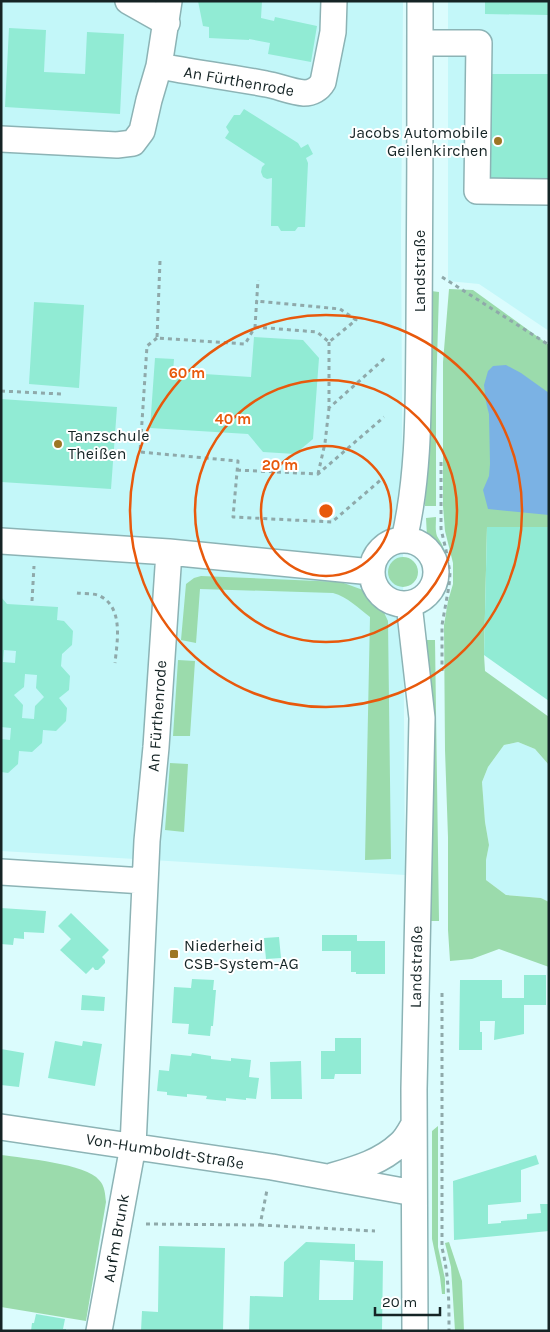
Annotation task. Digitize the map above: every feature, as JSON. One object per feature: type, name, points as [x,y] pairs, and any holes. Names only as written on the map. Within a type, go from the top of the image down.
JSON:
[{"type":"street","points":[[1,140],[117,145],[133,143],[142,131],[149,100],[160,66],[168,12],[128,1]]},
{"type":"street","name":"An Fürthenrode","points":[[160,66],[266,84],[304,93],[314,91],[323,82],[333,32],[334,1]]},
{"type":"street","name":"Landstraße","points":[[404,540],[411,513],[431,276],[420,43],[420,1]]},
{"type":"street","points":[[420,43],[479,43],[477,191],[549,192]]},
{"type":"street","points":[[404,540],[416,542],[426,548],[434,558],[437,569],[436,581],[430,592],[420,600],[409,604],[398,604],[388,600],[379,592],[372,572],[375,559],[382,549],[392,542],[404,540]]},
{"type":"street","points":[[1,541],[169,552],[372,572]]},
{"type":"street","name":"An Fürthenrode","points":[[133,1146],[144,881],[156,747],[169,552]]},
{"type":"street","name":"Landstraße","points":[[409,604],[422,718],[414,1124],[415,1331]]},
{"type":"street","points":[[1,872],[144,881]]},
{"type":"street","name":"Von-Humboldt-Straße","points":[[328,1178],[382,1158],[402,1143],[414,1124]]},
{"type":"street","name":"Von-Humboldt-Straße","points":[[1,1127],[272,1167],[414,1192]]},
{"type":"street","name":"Auf'm Brunk","points":[[99,1331],[133,1146]]},
{"type":"path","points":[[157,338],[160,261]]},
{"type":"path","points":[[431,276],[442,286]]},
{"type":"path","points":[[431,276],[549,345]]},
{"type":"path","points":[[258,280],[255,327],[245,344],[157,338],[147,346],[140,452],[238,461],[233,517],[332,522],[383,478]]},
{"type":"path","points":[[256,301],[340,309],[356,320],[329,342]]},
{"type":"path","points":[[255,327],[317,332],[329,342]]},
{"type":"path","points":[[318,474],[325,443],[329,408],[329,342]]},
{"type":"path","points":[[329,408],[385,358]]},
{"type":"path","points":[[1,391],[61,394]]},
{"type":"path","points":[[237,470],[318,474],[384,417]]},
{"type":"path","points":[[441,461],[441,529],[450,573],[450,586],[442,625],[442,674]]},
{"type":"path","points":[[32,601],[36,543]]},
{"type":"path","points":[[76,593],[101,597],[113,609],[118,620],[115,662]]},
{"type":"path","points":[[442,989],[442,1248],[448,1286],[449,1331]]},
{"type":"path","points":[[260,1225],[272,1167]]},
{"type":"path","points":[[146,1224],[260,1225],[375,1231]]},
{"type":"shaded area","points":[[1,1],[403,1],[401,236],[405,875],[1,851]]},
{"type":"shaded area","name":"Jacobs Automobile Geilenkirchen","points":[[448,1],[549,1],[549,331],[479,284],[448,281]]},
{"type":"shaded area","points":[[518,742],[535,749],[549,765],[549,902],[541,898],[506,895],[486,880],[486,860],[489,845],[482,782],[488,767],[504,745]]},
{"type":"green space","points":[[449,289],[473,290],[549,345],[549,543],[547,527],[487,527],[484,655],[485,671],[549,717],[549,765],[535,749],[518,742],[504,745],[488,767],[482,782],[489,845],[486,860],[486,880],[506,895],[541,898],[549,902],[549,967],[499,949],[472,959],[450,961],[444,625],[453,584],[453,563],[445,531],[443,506],[443,362]]},
{"type":"green space","points":[[431,291],[439,292],[436,395],[436,506],[425,506]]},
{"type":"green space","points":[[436,517],[436,534],[443,545],[444,552],[427,537],[426,518]]},
{"type":"green space","points":[[403,557],[414,561],[418,572],[414,583],[403,587],[392,583],[388,572],[392,561]]},
{"type":"green space","points":[[201,576],[341,582],[363,590],[380,604],[388,621],[391,859],[365,860],[370,617],[348,600],[333,593],[200,589],[196,643],[181,640],[186,584],[194,578]]},
{"type":"green space","points":[[426,640],[435,640],[439,921],[431,921],[429,792],[431,728]]},
{"type":"green space","points":[[178,660],[195,661],[190,736],[173,736]]},
{"type":"green space","points":[[170,763],[188,764],[184,832],[165,830]]},
{"type":"green space","points":[[438,1126],[438,1247],[445,1279],[445,1294],[442,1294],[432,1239],[432,1131]]},
{"type":"green space","points":[[1,1155],[69,1166],[92,1174],[102,1185],[106,1202],[86,1321],[1,1307]]},
{"type":"green space","points":[[449,1242],[462,1281],[464,1331],[455,1331],[451,1267],[445,1243]]},
{"type":"water","points":[[506,365],[549,393],[549,515],[488,509],[483,490],[489,476],[490,464],[489,414],[484,385],[488,371],[493,366]]},
{"type":"building","points":[[198,1],[262,1],[261,18],[274,21],[275,17],[317,26],[311,62],[268,54],[270,43],[249,39],[209,38],[209,27],[203,26]]},
{"type":"building","points":[[485,1],[549,1],[549,15],[485,14]]},
{"type":"building","points":[[9,28],[46,30],[44,72],[85,74],[87,32],[124,34],[120,114],[5,107]]},
{"type":"building","points":[[487,74],[549,74],[549,178],[487,178]]},
{"type":"building","points":[[244,109],[298,143],[301,148],[308,144],[313,154],[306,158],[308,163],[305,227],[298,227],[295,231],[281,231],[278,226],[271,226],[272,178],[267,179],[263,177],[261,172],[265,164],[225,138],[229,132],[226,127],[234,115],[240,115]]},
{"type":"building","points":[[34,302],[84,305],[79,388],[29,384]]},
{"type":"building","points":[[254,337],[303,340],[319,358],[313,439],[295,454],[263,452],[248,434],[150,428],[155,358],[174,359],[173,372],[251,377]]},
{"type":"building","name":"Tanzschule Theißen","points":[[1,399],[117,407],[111,489],[1,482]]},
{"type":"building","points":[[487,527],[548,527],[549,701],[484,655]]},
{"type":"building","points":[[1,597],[7,604],[58,607],[57,620],[64,621],[73,631],[72,645],[62,654],[61,666],[70,676],[69,690],[59,698],[67,708],[66,721],[56,731],[43,730],[42,743],[32,752],[19,751],[18,764],[8,773],[1,772],[1,739],[10,740],[11,728],[1,727]],"holes":[[[4,650],[16,651],[15,663],[3,662]],[[25,674],[37,675],[36,688],[44,697],[35,706],[34,719],[22,718],[23,705],[14,695],[24,687]]]},
{"type":"building","points":[[1,908],[46,911],[44,933],[24,932],[24,939],[14,938],[13,945],[1,944]]},
{"type":"building","points":[[71,913],[109,950],[102,957],[105,963],[98,970],[95,970],[93,967],[86,974],[60,950],[71,939],[58,926]]},
{"type":"building","points":[[322,935],[357,935],[357,941],[385,941],[385,974],[356,974],[356,972],[351,972],[351,951],[322,951]]},
{"type":"building","points":[[279,937],[281,958],[266,959],[264,938]]},
{"type":"building","points":[[524,975],[546,975],[546,1005],[524,1005],[524,1034],[494,1040],[495,1021],[480,1021],[482,1050],[459,1050],[460,980],[502,980],[502,998],[524,998]]},
{"type":"building","points":[[192,979],[214,980],[213,990],[216,990],[213,1026],[211,1026],[210,1036],[188,1034],[189,1024],[172,1023],[174,987],[191,988]]},
{"type":"building","points":[[82,995],[105,997],[104,1011],[81,1010]]},
{"type":"building","points":[[335,1038],[361,1038],[361,1074],[335,1074],[334,1079],[321,1079],[321,1051],[335,1051]]},
{"type":"building","points":[[55,1041],[82,1046],[83,1041],[102,1044],[95,1086],[48,1078]]},
{"type":"building","points":[[1,1049],[24,1053],[19,1087],[1,1085]]},
{"type":"building","points":[[192,1053],[211,1056],[211,1059],[251,1060],[249,1077],[259,1078],[256,1099],[226,1098],[226,1101],[206,1099],[207,1096],[167,1095],[167,1092],[157,1091],[159,1070],[169,1071],[171,1054],[191,1056]]},
{"type":"building","points":[[301,1061],[302,1099],[271,1099],[270,1062]]},
{"type":"building","points":[[536,1155],[539,1164],[521,1170],[521,1202],[488,1205],[488,1224],[527,1219],[527,1214],[541,1213],[540,1204],[549,1204],[549,1231],[454,1240],[453,1181]]},
{"type":"building","points":[[306,1242],[355,1244],[355,1260],[383,1261],[382,1331],[249,1331],[250,1296],[283,1297],[284,1262]],"holes":[[[320,1260],[354,1262],[353,1300],[319,1300]]]},
{"type":"building","points":[[159,1246],[225,1248],[223,1331],[141,1331],[142,1311],[158,1312]]},
{"type":"building","points":[[36,1314],[65,1319],[63,1329],[66,1329],[66,1331],[31,1331]]},
{"type":"place","name":"Jacobs Automobile Geilenkirchen","points":[[498,141]]},
{"type":"place","name":"Tanzschule Theißen","points":[[58,444]]},
{"type":"place","name":"Niederheid CSB-System-AG","points":[[174,954]]}]
